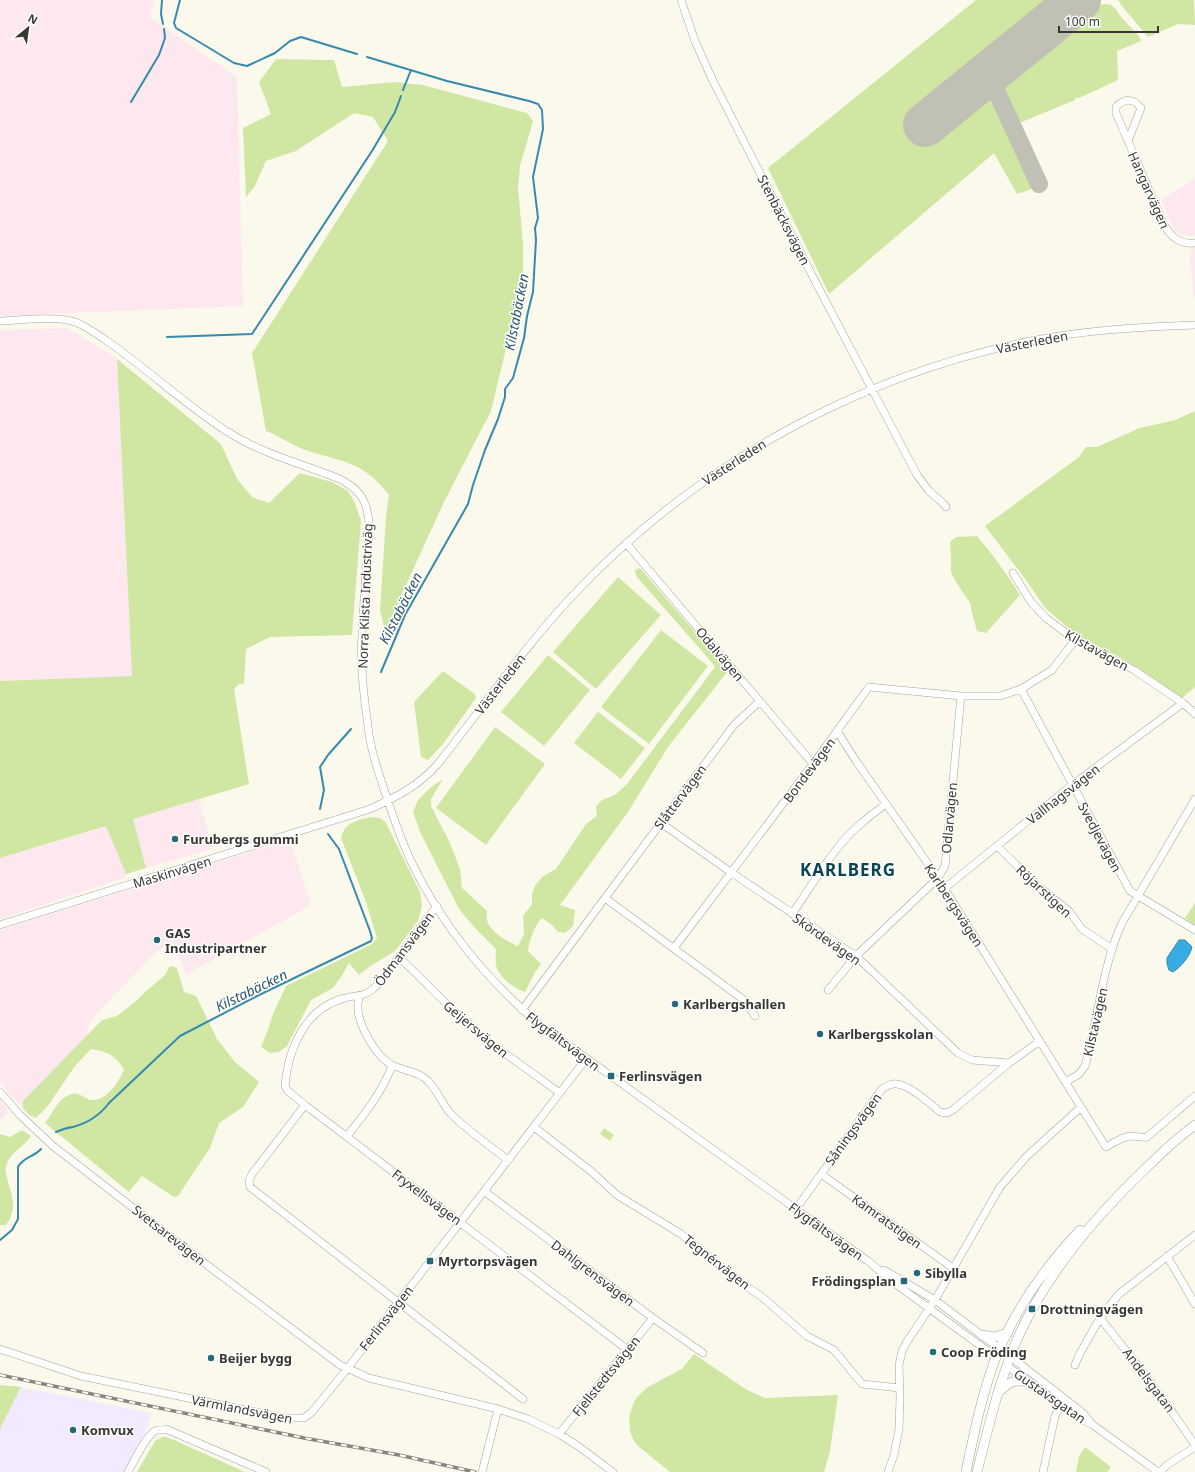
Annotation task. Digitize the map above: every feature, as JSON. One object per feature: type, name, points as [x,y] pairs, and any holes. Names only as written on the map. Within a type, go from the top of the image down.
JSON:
[{"type":"main road","points":[[966,1472],[980,1410],[998,1353],[1032,1290],[1051,1263],[1085,1225],[1106,1207],[1157,1157],[1195,1125]]},
{"type":"main road","points":[[977,1472],[999,1392],[1023,1327],[1050,1278],[1106,1207]]},
{"type":"main road","points":[[982,1335],[995,1337],[1008,1333]]},
{"type":"main road","points":[[998,1353],[1009,1362]]},
{"type":"main road","points":[[999,1392],[1012,1381],[1017,1380],[1028,1382]]},
{"type":"street","name":"Stenbäcksvägen","points":[[680,0],[699,50],[716,86],[872,389]]},
{"type":"street","name":"Hangarvägen","points":[[1128,141],[1141,108],[1137,103],[1129,100],[1121,101],[1116,107],[1116,113],[1128,141],[1164,225],[1169,234],[1175,239],[1182,242],[1195,243]]},
{"type":"street","name":"Norra Kilsta Industriväg","points":[[0,321],[67,320],[84,326],[109,342],[190,405],[229,433],[256,447],[340,478],[351,485],[359,493],[367,509],[369,529],[362,642],[364,689],[368,729],[388,801]]},
{"type":"street","name":"Västerleden","points":[[388,801],[412,788],[429,774],[541,631],[578,590],[626,543],[682,497],[739,458],[800,422],[872,389],[939,365],[984,352],[1030,341],[1109,330],[1195,325]]},
{"type":"street","points":[[872,389],[917,475],[929,491],[943,503],[946,508]]},
{"type":"street","name":"Odalvägen","points":[[626,543],[813,764]]},
{"type":"street","name":"Kilstavägen","points":[[1013,573],[1026,594],[1046,618],[1075,640],[1134,670],[1183,703],[1195,714]]},
{"type":"street","name":"Bondevägen","points":[[674,948],[732,873],[869,687],[961,696],[994,697],[1008,694],[1021,689],[1052,670],[1075,640]]},
{"type":"street","name":"Svedjevägen","points":[[1021,689],[1130,891],[1195,930]]},
{"type":"street","name":"Odlarvägen","points":[[828,990],[856,956],[938,878],[945,866],[961,696]]},
{"type":"street","name":"Slåttervägen","points":[[522,1010],[734,725],[760,701]]},
{"type":"street","name":"Vallhagsvägen","points":[[945,888],[1072,785],[1183,703]]},
{"type":"street","name":"Karlbergsvägen","points":[[837,731],[945,888],[1066,1082]]},
{"type":"street","name":"Kilstavägen","points":[[1066,1082],[1079,1074],[1085,1066],[1112,949],[1122,923],[1195,799]]},
{"type":"street","name":"Flygfältsvägen","points":[[388,801],[401,838],[412,863],[436,906],[466,950],[496,984],[522,1010],[586,1059],[868,1261],[893,1282],[930,1309],[998,1353]]},
{"type":"street","name":"Maskinvägen","points":[[0,925],[363,811],[388,801]]},
{"type":"street","points":[[792,914],[849,835],[856,827],[886,804]]},
{"type":"street","name":"Skördevägen","points":[[661,823],[792,914],[856,956],[958,1053],[972,1060],[1009,1063]]},
{"type":"street","name":"Röjarstigen","points":[[997,846],[1040,888],[1068,911],[1082,929],[1112,949]]},
{"type":"street","points":[[605,898],[744,1000],[755,1016]]},
{"type":"street","name":"Ödmansvägen","points":[[305,1105],[288,1091],[285,1086],[289,1058],[295,1042],[302,1030],[311,1018],[334,1002],[345,998],[359,997],[372,991],[381,982],[436,906]]},
{"type":"street","name":"Geijersvägen","points":[[399,957],[484,1038],[560,1093]]},
{"type":"street","points":[[359,997],[358,1009],[361,1022],[376,1051],[383,1059],[392,1066],[415,1073],[427,1079],[436,1089],[450,1113],[508,1160]]},
{"type":"street","name":"Såningsvägen","points":[[796,1209],[882,1089],[889,1084],[897,1083],[904,1086],[940,1112],[947,1113],[954,1110],[1009,1063],[1040,1041]]},
{"type":"street","name":"Ferlinsvägen","points":[[347,1369],[586,1059]]},
{"type":"street","points":[[347,1136],[378,1096],[392,1066]]},
{"type":"street","points":[[1066,1082],[1106,1147],[1122,1138],[1131,1136],[1140,1138],[1147,1137],[1195,1096]]},
{"type":"street","name":"Svetsarevägen","points":[[0,1092],[31,1126],[53,1146],[329,1358],[347,1369]]},
{"type":"street","points":[[305,1105],[252,1174],[249,1181],[250,1186],[398,1303],[523,1399]]},
{"type":"street","name":"Fryxellsvägen","points":[[305,1105],[628,1350]]},
{"type":"street","points":[[888,1472],[894,1455],[899,1429],[900,1365],[902,1351],[930,1309],[1000,1187],[1027,1156],[1081,1108]]},
{"type":"street","name":"Tegnérvägen","points":[[534,1127],[592,1172],[617,1194],[681,1234],[743,1284],[768,1302],[807,1336],[834,1350],[862,1384],[900,1388]]},
{"type":"street","name":"Kamratstigen","points":[[821,1174],[953,1268]]},
{"type":"street","name":"Dahlgrensvägen","points":[[484,1191],[653,1318],[703,1353]]},
{"type":"street","points":[[1075,1365],[1100,1318],[1119,1294],[1195,1235]]},
{"type":"street","points":[[1167,1256],[1195,1304]]},
{"type":"street","name":"Flygfältsvägen","points":[[868,1261],[935,1300],[982,1335],[998,1353]]},
{"type":"street","name":"Fjellstedtsvägen","points":[[560,1434],[653,1318]]},
{"type":"street","name":"Andelsgatan","points":[[1100,1318],[1105,1322],[1173,1413],[1195,1446]]},
{"type":"street","name":"Värmlandsvägen","points":[[0,1349],[61,1370],[98,1380],[285,1418],[298,1419],[304,1418],[312,1412],[347,1369]]},
{"type":"street","name":"Gustavsgatan","points":[[1009,1362],[1028,1382],[1063,1403]]},
{"type":"street","name":"Gustavsgatan","points":[[1009,1362],[1063,1403],[1077,1417],[1093,1425],[1159,1472]]},
{"type":"street","points":[[347,1369],[369,1378],[498,1409],[528,1419],[560,1434],[613,1472]]},
{"type":"street","points":[[1043,1472],[1053,1421],[1063,1403]]},
{"type":"street","points":[[482,1472],[498,1409]]},
{"type":"street","points":[[128,1472],[152,1433],[157,1430],[166,1429],[266,1472]]},
{"type":"street","points":[[1159,1472],[1167,1464],[1195,1446]]},
{"type":"shaded area","points":[[0,0],[155,0],[150,17],[237,77],[243,306],[0,316]]},
{"type":"shaded area","points":[[1195,179],[1195,236],[1182,235],[1175,231],[1161,199]]},
{"type":"shaded area","points":[[1192,247],[1195,247],[1195,297],[1190,261]]},
{"type":"shaded area","points":[[68,328],[117,359],[132,677],[0,681],[0,330]]},
{"type":"shaded area","points":[[199,799],[213,849],[146,868],[133,819]]},
{"type":"shaded area","points":[[107,826],[126,874],[124,878],[0,919],[0,858]]},
{"type":"shaded area","points":[[290,840],[311,905],[186,975],[173,941],[157,951],[89,1022],[87,1036],[24,1101],[23,1108],[0,1081],[0,930]]},
{"type":"shaded area","points":[[0,1100],[9,1112],[0,1120]]},
{"type":"shaded area","name":"Komvux","points":[[21,1387],[152,1413],[146,1431],[124,1472],[0,1472],[0,1429]]},
{"type":"green space","points":[[976,0],[1055,0],[915,114],[935,137],[982,100],[991,100],[996,104],[1035,188],[1017,194],[994,153],[829,294],[768,168]]},
{"type":"green space","points":[[1118,0],[1194,0],[1195,25],[1178,24],[1148,37]]},
{"type":"green space","points":[[1099,5],[1111,5],[1117,10],[1120,16],[1139,36],[1141,41],[1117,51],[1118,79],[1079,98],[1076,97],[1075,100],[1022,122],[1017,121],[1001,88],[1002,83]]},
{"type":"green space","points":[[276,59],[334,60],[342,87],[394,82],[423,85],[527,113],[533,121],[520,166],[518,188],[523,244],[523,278],[491,411],[444,502],[385,631],[380,610],[386,517],[389,495],[370,475],[362,469],[343,461],[302,449],[266,431],[252,353],[388,141],[373,117],[354,113],[296,151],[266,161],[255,186],[246,197],[243,128],[271,114],[259,82]]},
{"type":"green space","points":[[117,359],[221,444],[237,479],[252,497],[269,503],[300,473],[332,482],[348,491],[355,503],[361,521],[352,635],[270,637],[246,649],[244,684],[239,684],[234,689],[249,784],[133,819],[146,868],[126,874],[106,826],[0,858],[0,681],[132,676]]},
{"type":"green space","points":[[1195,411],[1195,687],[1182,698],[1125,660],[1078,636],[1045,608],[1026,580],[985,526],[1079,457],[1086,447],[1097,447],[1140,428],[1175,420]]},
{"type":"green space","points":[[977,536],[1000,565],[1020,595],[986,633],[977,631],[970,603],[951,572],[950,542],[956,537]]},
{"type":"green space","points":[[640,568],[723,665],[727,672],[668,747],[628,812],[560,905],[575,910],[573,926],[565,933],[558,932],[552,925],[542,918],[537,924],[531,938],[528,951],[541,964],[535,972],[525,992],[503,978],[496,965],[496,949],[474,927],[459,909],[421,834],[413,812],[418,800],[430,788],[443,779],[431,799],[431,806],[450,843],[460,869],[462,888],[487,911],[487,919],[491,928],[505,939],[518,946],[524,934],[523,916],[532,904],[532,894],[535,886],[542,877],[556,869],[586,824],[597,816],[596,806],[602,800],[615,795],[627,784],[715,667],[636,576],[635,570]]},
{"type":"green space","points":[[618,577],[661,615],[596,689],[553,652]]},
{"type":"green space","points":[[661,630],[708,666],[649,744],[601,707]]},
{"type":"green space","points":[[548,655],[590,690],[544,746],[501,712]]},
{"type":"green space","points":[[442,672],[475,694],[476,698],[443,744],[428,760],[421,757],[414,702]]},
{"type":"green space","points":[[598,712],[645,748],[621,779],[574,743]]},
{"type":"green space","points":[[495,727],[545,764],[486,845],[436,808]]},
{"type":"green space","points":[[370,817],[380,818],[386,823],[420,892],[422,906],[418,921],[395,951],[359,975],[349,963],[333,988],[311,1000],[287,1046],[279,1052],[270,1053],[261,1047],[273,1014],[286,986],[372,944],[377,938],[366,902],[341,838],[348,825]]},
{"type":"green space","points":[[1195,903],[1195,925],[1185,918]]},
{"type":"green space","points":[[170,966],[177,968],[184,992],[196,996],[217,1039],[235,1062],[259,1082],[243,1107],[219,1123],[210,1148],[178,1196],[174,1197],[142,1176],[129,1192],[45,1123],[58,1103],[69,1095],[78,1094],[92,1100],[103,1097],[112,1090],[124,1070],[118,1061],[110,1055],[102,1051],[91,1049],[75,1066],[47,1107],[36,1118],[29,1115],[23,1108],[23,1101],[102,1020],[117,1016],[135,1002],[164,976]]},
{"type":"green space","points":[[604,1128],[614,1135],[610,1141],[600,1134]]},
{"type":"green space","points":[[22,1130],[31,1136],[14,1153],[6,1166],[6,1174],[12,1197],[13,1208],[10,1219],[6,1225],[0,1225],[0,1134],[10,1137]]},
{"type":"green space","points":[[694,1354],[747,1390],[765,1398],[838,1395],[830,1451],[824,1472],[670,1472],[638,1446],[630,1431],[629,1417],[637,1397],[648,1387],[682,1369]]},
{"type":"green space","points":[[0,1385],[21,1387],[0,1429]]},
{"type":"green space","points":[[162,1437],[174,1440],[245,1472],[137,1472],[155,1441]]},
{"type":"green space","points":[[1085,1447],[1111,1467],[1107,1472],[1076,1472],[1079,1456]]},
{"type":"water","points":[[1179,940],[1185,940],[1192,947],[1185,961],[1173,972],[1169,970],[1167,958]]},
{"type":"waterway","points":[[162,0],[161,14],[163,24]]},
{"type":"waterway","name":"Kilstabäcken","points":[[180,0],[174,23],[176,28],[234,63],[247,66],[275,53],[290,41],[301,37],[357,54]]},
{"type":"waterway","points":[[131,102],[159,55],[165,38],[164,29]]},
{"type":"waterway","name":"Kilstabäcken","points":[[367,57],[447,81],[538,104],[542,110],[543,129],[533,177],[538,218],[535,228],[536,240],[533,292],[527,316],[524,338],[513,378],[505,389],[505,397],[498,419],[485,450],[468,504],[405,615],[381,672]]},
{"type":"waterway","points":[[403,90],[411,70]]},
{"type":"waterway","points":[[167,337],[252,334],[372,151],[395,112],[401,96]]},
{"type":"waterway","name":"Kilstabäcken","points":[[320,809],[324,790],[320,767],[328,755],[351,729]]},
{"type":"waterway","name":"Kilstabäcken","points":[[56,1132],[89,1121],[98,1115],[180,1036],[259,995],[371,941],[372,938],[370,931],[339,849],[328,834]]},
{"type":"waterway","name":"Kilstabäcken","points":[[0,1240],[12,1230],[18,1219],[18,1167],[23,1161],[41,1149]]},
{"type":"taxiway","points":[[1000,64],[994,76],[994,86],[1039,184]]},
{"type":"runway","points":[[925,125],[1079,0]]},
{"type":"railway","points":[[0,1375],[304,1438],[399,1455],[475,1472]]},
{"type":"place","name":"Furubergs gummi","points":[[175,839]]},
{"type":"place","name":"GAS Industripartner","points":[[157,940]]},
{"type":"place","name":"Karlbergshallen","points":[[675,1004]]},
{"type":"place","name":"Karlbergsskolan","points":[[820,1034]]},
{"type":"place","name":"Ferlinsvägen","points":[[611,1076]]},
{"type":"place","name":"Myrtorpsvägen","points":[[430,1261]]},
{"type":"place","name":"Sibylla","points":[[917,1273]]},
{"type":"place","name":"Frödingsplan","points":[[904,1281]]},
{"type":"place","name":"Drottningvägen","points":[[1032,1309]]},
{"type":"place","name":"Coop Fröding","points":[[933,1352]]},
{"type":"place","name":"Beijer bygg","points":[[211,1358]]},
{"type":"place","name":"Komvux","points":[[73,1430]]},
{"type":"district","name":"KARLBERG","points":[[848,869]]}]
